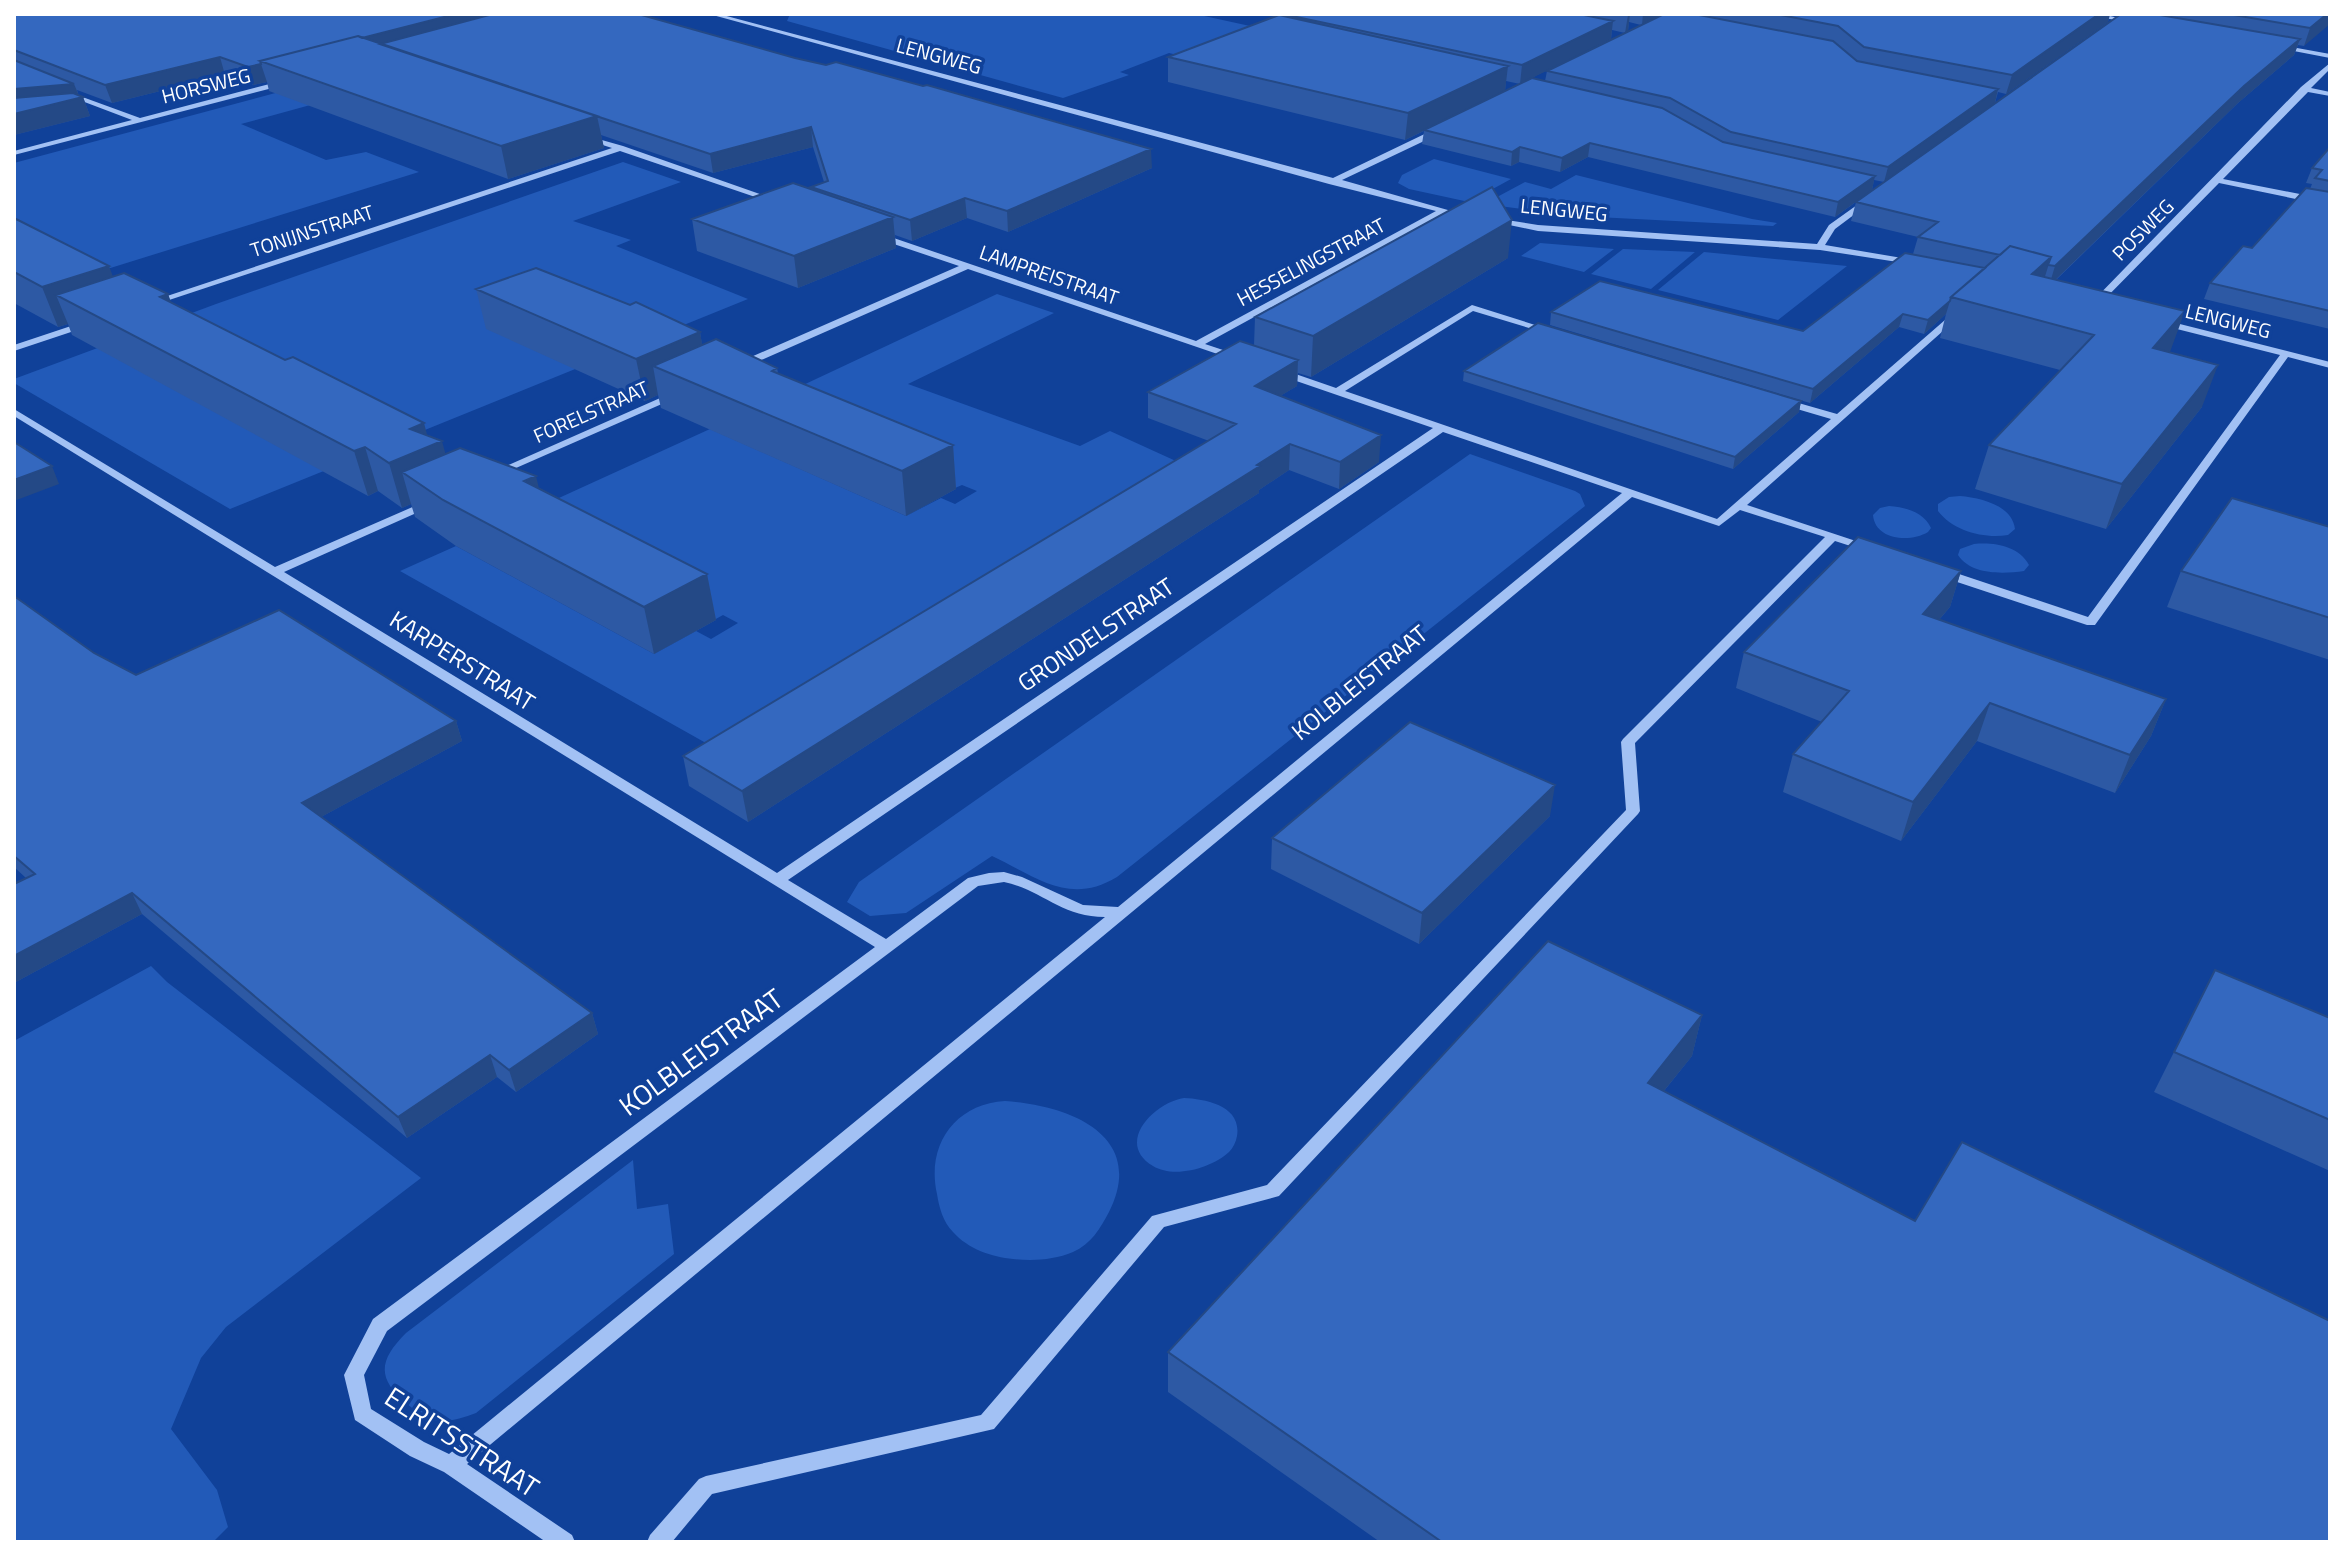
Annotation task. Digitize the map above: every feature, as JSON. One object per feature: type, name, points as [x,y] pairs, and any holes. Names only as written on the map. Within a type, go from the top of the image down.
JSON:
[{"type":"street","name":"LENGWEG","points":[[712,14],[1442,211],[1538,228],[1820,247],[1926,265]]},
{"type":"street","points":[[724,17],[735,14]]},
{"type":"street","points":[[2090,14],[2136,22]]},
{"type":"street","points":[[2108,28],[2121,19]]},
{"type":"street","points":[[2270,45],[2330,56]]},
{"type":"street","name":"POSWEG","points":[[2093,305],[2330,65]]},
{"type":"street","name":"HORSWEG","points":[[14,153],[292,80]]},
{"type":"street","points":[[55,87],[139,120]]},
{"type":"street","points":[[2304,89],[2330,94]]},
{"type":"street","points":[[83,109],[99,106]]},
{"type":"street","points":[[1332,182],[1448,126]]},
{"type":"street","points":[[575,133],[780,202]]},
{"type":"street","name":"TONIJNSTRAAT","points":[[133,309],[620,148]]},
{"type":"street","points":[[2218,180],[2330,203]]},
{"type":"street","points":[[1820,247],[1832,227],[1875,196]]},
{"type":"street","name":"HESSELINGSTRAAT","points":[[1197,344],[1442,211]]},
{"type":"street","name":"LAMPREISTRAAT","points":[[867,232],[1253,363]]},
{"type":"street","points":[[729,370],[967,266]]},
{"type":"street","points":[[2079,301],[2108,309]]},
{"type":"street","points":[[1337,392],[1472,308],[1561,335]]},
{"type":"street","points":[[1267,368],[1719,523],[1960,311]]},
{"type":"street","points":[[14,348],[103,319]]},
{"type":"street","name":"LENGWEG","points":[[2153,320],[2330,365]]},
{"type":"street","points":[[1924,567],[2091,622],[2286,354]]},
{"type":"street","name":"FORELSTRAAT","points":[[487,478],[687,389]]},
{"type":"street","points":[[1767,397],[1838,418]]},
{"type":"street","name":"KARPERSTRAAT","points":[[14,412],[887,947]]},
{"type":"street","name":"GRONDELSTRAAT","points":[[777,880],[1441,428]]},
{"type":"street","name":"KOLBLEISTRAAT","points":[[451,1465],[1631,492]]},
{"type":"street","points":[[274,572],[444,496]]},
{"type":"street","points":[[1739,506],[1879,552]]},
{"type":"street","points":[[658,1542],[706,1486],[987,1423],[1158,1221],[1273,1191],[1633,811],[1628,742],[1833,536]]},
{"type":"street","name":"KOLBLEISTRAAT","points":[[354,1375],[380,1325],[973,882],[990,876],[1009,876],[1082,911],[1120,912]]},
{"type":"street","name":"ELRITSSTRAAT","points":[[354,1375],[362,1414],[417,1449],[451,1465],[564,1542]]},
{"type":"shaded area","points":[[790,14],[1195,14],[1250,26],[1287,14],[1326,14],[1206,62],[1169,53],[1120,72],[1129,75],[1063,98],[787,21]]},
{"type":"shaded area","points":[[361,70],[394,82],[241,124],[326,160],[366,152],[419,172],[14,298],[14,163]]},
{"type":"shaded area","points":[[1434,159],[1511,179],[1469,202],[1409,189],[1398,183],[1402,175]]},
{"type":"shaded area","points":[[623,162],[681,182],[573,221],[631,240],[616,246],[748,299],[230,509],[14,383],[14,379],[216,304]]},
{"type":"shaded area","points":[[1576,175],[1777,223],[1773,226],[1577,216],[1484,204],[1525,182],[1551,189]]},
{"type":"shaded area","points":[[1540,243],[1614,249],[1584,272],[1521,256]]},
{"type":"shaded area","points":[[1623,249],[1695,252],[1651,289],[1591,274]]},
{"type":"shaded area","points":[[1704,252],[1847,266],[1778,320],[1658,290]]},
{"type":"shaded area","points":[[997,294],[1054,313],[908,384],[1080,446],[1110,431],[1200,472],[713,747],[400,571],[456,546],[654,654],[696,631],[711,639],[738,623],[723,615],[714,620],[526,513],[710,429],[906,516],[941,498],[955,504],[977,491],[962,485],[955,488],[767,402]]},
{"type":"shaded area","points":[[1470,454],[1575,491],[1580,494],[1585,506],[1117,877],[1084,889],[1068,889],[1039,880],[992,856],[906,913],[870,916],[847,902],[859,882]]},
{"type":"shaded area","points":[[1960,496],[1994,504],[2008,514],[2015,529],[2008,535],[1989,536],[1952,524],[1938,511],[1938,504],[1949,497]]},
{"type":"shaded area","points":[[1889,506],[1913,511],[1924,518],[1931,528],[1912,538],[1887,534],[1880,530],[1873,515],[1880,508]]},
{"type":"shaded area","points":[[1974,544],[2012,549],[2029,565],[2024,571],[2015,572],[1979,570],[1958,555],[1960,549]]},
{"type":"shaded area","points":[[151,966],[167,982],[421,1178],[226,1327],[201,1358],[171,1429],[217,1490],[228,1527],[213,1542],[14,1542],[14,1041]]},
{"type":"shaded area","points":[[1184,1098],[1202,1100],[1228,1111],[1237,1126],[1236,1140],[1229,1152],[1213,1163],[1182,1172],[1162,1170],[1142,1157],[1137,1146],[1138,1135],[1151,1115],[1161,1107]]},
{"type":"shaded area","points":[[1005,1101],[1053,1109],[1075,1117],[1095,1129],[1110,1144],[1118,1162],[1118,1185],[1109,1212],[1090,1240],[1073,1252],[1036,1260],[997,1256],[966,1243],[944,1219],[935,1176],[940,1144],[948,1130],[972,1110]]},
{"type":"shaded area","points":[[633,1160],[637,1209],[668,1204],[674,1254],[476,1413],[450,1420],[433,1420],[419,1414],[397,1395],[386,1377],[386,1360],[406,1333]]},
{"type":"building","points":[[14,14],[456,14],[362,38],[358,36],[260,61],[261,64],[248,67],[220,57],[105,85],[14,50]]},
{"type":"building","points":[[493,14],[638,14],[795,58],[826,65],[836,62],[927,85],[1151,149],[1007,211],[965,198],[910,220],[811,187],[828,181],[811,127],[710,154],[380,44]]},
{"type":"building","points":[[1579,14],[1613,21],[1522,65],[1292,16]]},
{"type":"building","points":[[1664,14],[1694,14],[1833,41],[1857,61],[1998,89],[1888,167],[1731,132],[1670,98],[1547,71]]},
{"type":"building","points":[[1775,14],[2099,14],[2012,75],[1864,47],[1838,26]]},
{"type":"building","points":[[2121,14],[2154,14],[2300,39],[2244,86],[2055,266],[2048,265],[2051,257],[2010,246],[2000,255],[1918,237],[1938,222],[1856,202]]},
{"type":"building","points":[[2228,14],[2327,14],[2310,28]]},
{"type":"building","points":[[1279,15],[1508,66],[1408,113],[1168,57]]},
{"type":"building","points":[[358,36],[597,116],[501,146],[260,61]]},
{"type":"building","points":[[14,60],[74,84],[14,89]]},
{"type":"building","points":[[1532,78],[1662,108],[1723,142],[1875,176],[1838,202],[1590,143],[1562,158],[1520,147],[1512,152],[1424,130]]},
{"type":"building","points":[[73,93],[83,97],[14,114],[14,98]]},
{"type":"building","points":[[2330,147],[2330,181],[2315,178],[2322,170],[2312,168]]},
{"type":"building","points":[[793,183],[893,217],[794,256],[692,219]]},
{"type":"building","points":[[1492,187],[1512,220],[1313,336],[1255,317]]},
{"type":"building","points":[[2306,188],[2330,192],[2330,311],[2210,283],[2243,246],[2252,248]]},
{"type":"building","points":[[14,218],[109,266],[42,287],[14,272]]},
{"type":"building","points":[[2010,246],[2051,257],[2032,274],[2185,311],[2153,348],[2218,365],[2122,484],[1989,445],[2094,335],[1951,297]]},
{"type":"building","points":[[1905,253],[1985,268],[1928,320],[1903,314],[1813,389],[1551,312],[1600,281],[1803,331]]},
{"type":"building","points":[[536,268],[630,305],[636,302],[700,332],[636,359],[476,289]]},
{"type":"building","points":[[124,273],[168,294],[160,297],[285,360],[293,357],[424,423],[410,429],[442,441],[389,463],[365,447],[354,451],[56,295]]},
{"type":"building","points":[[1538,323],[1801,401],[1735,457],[1464,371]]},
{"type":"building","points":[[716,339],[777,368],[772,371],[953,445],[902,471],[653,366]]},
{"type":"building","points":[[1240,341],[1298,360],[1255,386],[1381,435],[1340,462],[1290,444],[1257,465],[1260,466],[742,791],[683,756],[1236,424],[1148,392]]},
{"type":"building","points":[[14,442],[52,466],[14,480]]},
{"type":"building","points":[[460,448],[536,476],[524,481],[707,574],[644,607],[443,500],[402,472]]},
{"type":"building","points":[[2232,498],[2330,527],[2330,618],[2181,571]]},
{"type":"building","points":[[1858,537],[1961,571],[1923,614],[2166,699],[2130,755],[1990,703],[1913,802],[1793,754],[1849,691],[1744,652]]},
{"type":"building","points":[[14,596],[94,653],[136,675],[279,610],[456,721],[302,803],[592,1013],[509,1070],[490,1055],[398,1117],[132,893],[14,956],[14,884],[35,874],[14,856]]},
{"type":"building","points":[[1410,722],[1555,785],[1422,913],[1272,838]]},
{"type":"building","points":[[1548,941],[1702,1015],[1648,1083],[1915,1221],[1962,1142],[2330,1321],[2330,1542],[1442,1542],[1168,1352]]},
{"type":"building","points":[[2215,970],[2330,1018],[2330,1120],[2174,1052]]}]
